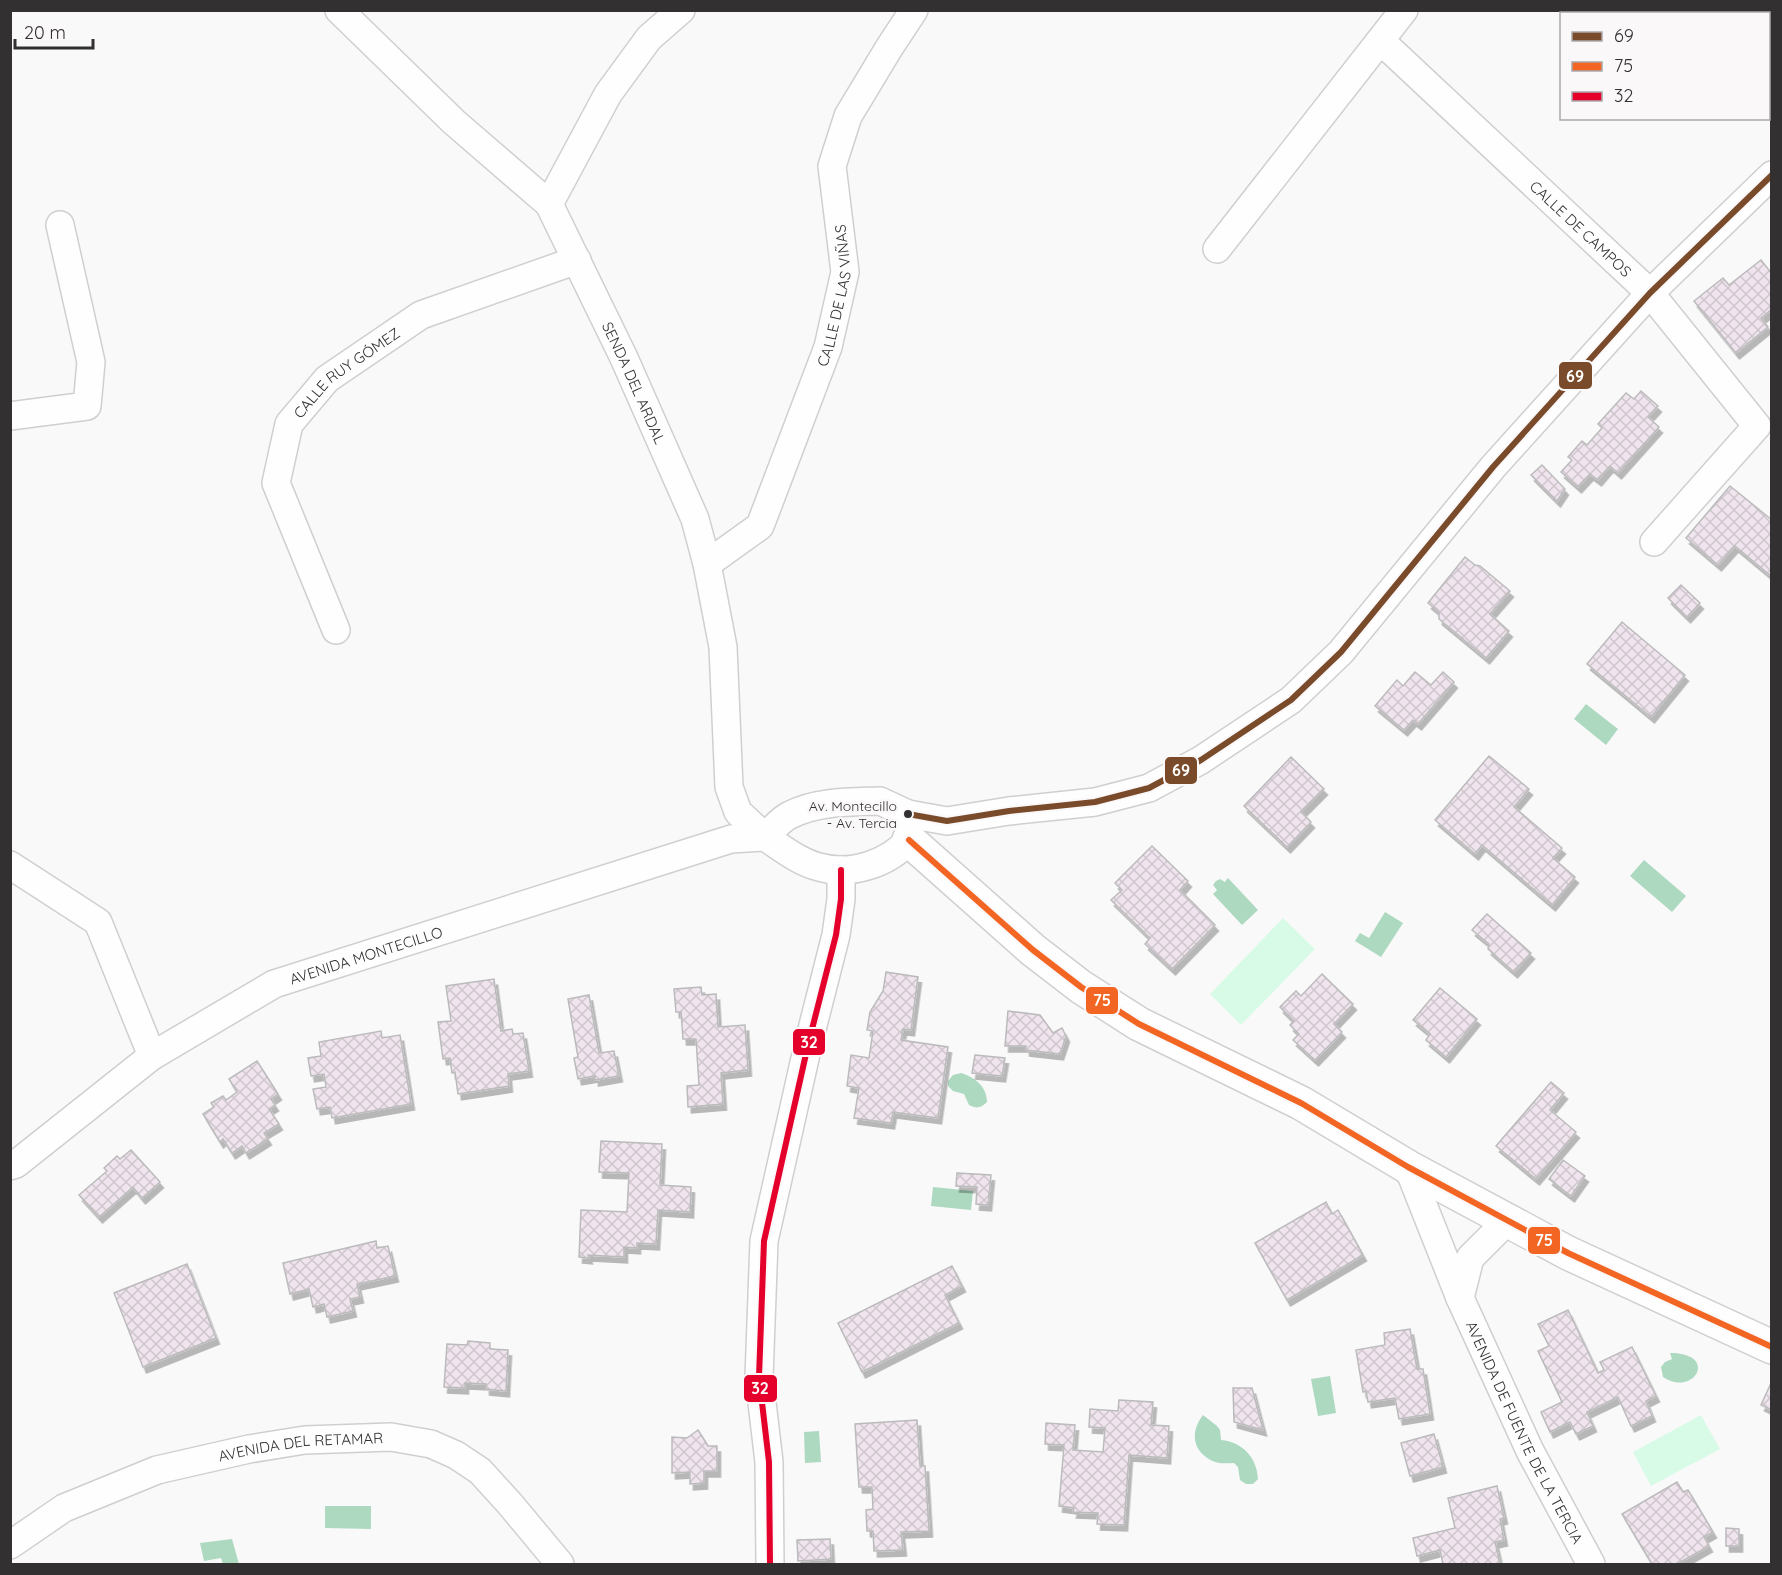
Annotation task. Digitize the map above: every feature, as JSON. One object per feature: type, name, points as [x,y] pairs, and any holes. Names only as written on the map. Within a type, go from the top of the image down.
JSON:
[{"type":"main road","points":[[908,827],[1033,950],[1081,987],[1139,1024],[1301,1103],[1408,1167],[1568,1253],[1772,1347]]},
{"type":"street","name":"SENDA DEL ARDAL","points":[[339,10],[454,122],[549,204],[578,261],[695,519],[707,564],[723,647],[729,787],[738,812],[765,837],[799,858],[819,867],[841,870]]},
{"type":"street","points":[[549,204],[608,94],[649,39],[681,10]]},
{"type":"street","name":"CALLE DE LAS VIÑAS","points":[[707,564],[760,526],[824,358],[845,272],[832,166],[848,116],[914,10]]},
{"type":"street","points":[[1217,249],[1404,10]]},
{"type":"street","name":"CALLE DE CAMPOS","points":[[1381,41],[1650,293],[1757,426],[1654,542]]},
{"type":"street","points":[[908,827],[1009,811],[1095,802],[1149,788],[1201,760],[1291,700],[1341,652],[1493,467],[1650,293],[1772,175]]},
{"type":"street","points":[[10,416],[87,406],[92,362],[60,225]]},
{"type":"street","name":"CALLE RUY GÓMEZ","points":[[336,630],[276,483],[288,424],[327,379],[421,315],[578,261]]},
{"type":"street","points":[[765,837],[788,815],[814,807],[848,802],[880,801],[908,827]]},
{"type":"street","points":[[770,1564],[769,1462],[759,1377],[764,1240],[836,935],[841,899],[841,870],[864,867],[899,851],[908,827]]},
{"type":"street","name":"AVENIDA MONTECILLO","points":[[10,1166],[16,1164],[152,1056],[274,984],[731,838],[765,837]]},
{"type":"street","points":[[10,865],[98,922],[152,1056]]},
{"type":"street","name":"AVENIDA DE FUENTE DE LA TERCIA","points":[[1408,1167],[1460,1298],[1530,1451],[1591,1564]]},
{"type":"street","points":[[1460,1298],[1470,1258],[1508,1221]]},
{"type":"street","name":"AVENIDA DEL RETAMAR","points":[[10,1545],[64,1508],[157,1470],[249,1449],[305,1440],[391,1437],[430,1444],[456,1455],[480,1471],[560,1564]]},
{"type":"shaded area","points":[[1586,704],[1618,729],[1606,745],[1574,719]]},
{"type":"shaded area","points":[[1644,860],[1686,896],[1672,912],[1630,876]]},
{"type":"shaded area","points":[[1228,878],[1258,910],[1242,925],[1213,894],[1217,890],[1213,885],[1216,881],[1220,879],[1225,882]]},
{"type":"shaded area","points":[[1385,912],[1403,923],[1381,957],[1355,941],[1360,933],[1369,938]]},
{"type":"shaded area","points":[[1283,918],[1315,949],[1241,1025],[1210,994]]},
{"type":"shaded area","points":[[961,1073],[975,1080],[985,1091],[987,1102],[983,1106],[969,1105],[964,1094],[953,1091],[948,1086],[948,1081],[953,1075]]},
{"type":"shaded area","points":[[933,1187],[973,1191],[971,1210],[931,1206]]},
{"type":"shaded area","points":[[1670,1353],[1685,1355],[1694,1360],[1698,1366],[1697,1373],[1692,1379],[1674,1382],[1663,1377],[1661,1367],[1672,1359]]},
{"type":"shaded area","points":[[1330,1376],[1336,1413],[1318,1416],[1311,1379]]},
{"type":"shaded area","points":[[1203,1415],[1220,1430],[1221,1440],[1236,1444],[1247,1452],[1257,1471],[1258,1479],[1253,1484],[1246,1484],[1240,1480],[1238,1467],[1234,1463],[1215,1462],[1198,1448],[1195,1435]]},
{"type":"shaded area","points":[[1701,1415],[1720,1449],[1651,1486],[1633,1452]]},
{"type":"shaded area","points":[[819,1431],[821,1462],[805,1463],[804,1432]]},
{"type":"shaded area","points":[[325,1506],[371,1506],[371,1529],[325,1528]]},
{"type":"shaded area","points":[[232,1539],[239,1564],[223,1564],[221,1558],[204,1561],[200,1543]]},
{"type":"building","points":[[1761,260],[1772,274],[1772,309],[1761,318],[1768,327],[1736,353],[1694,301],[1723,278],[1729,285]]},
{"type":"building","points":[[1641,391],[1658,406],[1648,417],[1659,427],[1618,473],[1610,466],[1598,480],[1590,474],[1578,487],[1561,472],[1572,460],[1568,457],[1582,441],[1587,445],[1602,428],[1598,424],[1626,393],[1634,399]]},
{"type":"building","points":[[1542,465],[1565,489],[1557,501],[1531,475]]},
{"type":"building","points":[[1730,486],[1772,520],[1771,576],[1735,546],[1718,565],[1686,538]]},
{"type":"building","points":[[1465,557],[1480,566],[1510,591],[1490,614],[1509,631],[1486,658],[1439,619],[1439,612],[1428,603]]},
{"type":"building","points":[[1681,585],[1700,603],[1687,617],[1668,598]]},
{"type":"building","points":[[1622,622],[1685,675],[1651,717],[1587,664]]},
{"type":"building","points":[[1415,672],[1431,685],[1443,672],[1454,682],[1418,724],[1413,720],[1404,730],[1375,706],[1397,680],[1403,686]]},
{"type":"building","points":[[1489,756],[1529,789],[1514,807],[1562,848],[1553,858],[1575,877],[1552,905],[1482,845],[1475,854],[1435,820]]},
{"type":"building","points":[[1291,757],[1324,789],[1301,812],[1311,822],[1287,847],[1244,806]]},
{"type":"building","points":[[1152,846],[1188,881],[1180,890],[1215,925],[1172,969],[1145,944],[1150,938],[1111,900],[1122,890],[1115,883]]},
{"type":"building","points":[[1487,914],[1531,953],[1514,972],[1488,949],[1489,944],[1472,930]]},
{"type":"building","points":[[886,972],[918,977],[911,1030],[903,1029],[901,1040],[948,1047],[938,1118],[893,1112],[891,1123],[854,1118],[859,1088],[847,1086],[851,1055],[869,1058],[873,1031],[867,1030],[870,1012],[883,991]]},
{"type":"building","points":[[1322,974],[1353,1004],[1334,1024],[1342,1032],[1315,1060],[1293,1040],[1299,1034],[1290,1025],[1294,1021],[1280,1007],[1296,991],[1301,996]]},
{"type":"building","points":[[494,979],[501,1031],[512,1029],[513,1034],[523,1033],[529,1071],[508,1074],[509,1086],[458,1094],[455,1072],[452,1073],[450,1058],[443,1059],[438,1022],[451,1021],[446,986]]},
{"type":"building","points":[[701,987],[702,995],[716,994],[718,1027],[745,1025],[748,1070],[721,1073],[723,1104],[688,1107],[687,1086],[699,1085],[696,1039],[683,1039],[681,1012],[676,1012],[674,989]]},
{"type":"building","points":[[1440,988],[1477,1019],[1446,1057],[1426,1040],[1430,1034],[1413,1020]]},
{"type":"building","points":[[589,995],[599,1053],[614,1051],[619,1076],[595,1080],[595,1076],[578,1079],[574,1058],[578,1057],[568,999]]},
{"type":"building","points":[[1008,1011],[1040,1015],[1053,1033],[1062,1028],[1066,1036],[1060,1054],[1026,1050],[1026,1046],[1005,1046]]},
{"type":"building","points":[[381,1031],[382,1038],[400,1035],[411,1104],[332,1118],[330,1107],[317,1109],[313,1089],[326,1087],[324,1074],[311,1076],[308,1058],[321,1056],[319,1042]]},
{"type":"building","points":[[975,1055],[1005,1058],[1002,1076],[972,1073]]},
{"type":"building","points":[[257,1061],[278,1094],[271,1099],[275,1105],[269,1109],[279,1124],[264,1133],[268,1139],[246,1153],[242,1146],[232,1153],[223,1139],[220,1142],[203,1114],[214,1107],[211,1103],[223,1096],[226,1100],[237,1092],[229,1079]]},
{"type":"building","points":[[1551,1082],[1564,1093],[1550,1110],[1576,1132],[1536,1179],[1496,1146]]},
{"type":"building","points":[[601,1141],[662,1144],[660,1185],[691,1187],[690,1212],[658,1210],[656,1244],[637,1243],[637,1248],[624,1247],[624,1257],[588,1255],[589,1258],[579,1257],[581,1210],[627,1212],[629,1173],[599,1172]]},
{"type":"building","points":[[131,1150],[160,1182],[142,1198],[133,1187],[99,1217],[79,1195],[107,1171],[104,1168],[117,1156],[120,1159]]},
{"type":"building","points":[[1563,1160],[1585,1176],[1571,1196],[1549,1179]]},
{"type":"building","points":[[957,1173],[991,1175],[988,1205],[976,1204],[977,1187],[956,1186]]},
{"type":"building","points":[[1326,1202],[1332,1214],[1338,1210],[1363,1255],[1287,1300],[1255,1243]]},
{"type":"building","points":[[376,1241],[377,1248],[388,1246],[395,1276],[357,1284],[360,1297],[350,1299],[353,1311],[327,1317],[324,1304],[313,1307],[309,1289],[290,1294],[283,1263]]},
{"type":"building","points":[[187,1264],[216,1338],[143,1367],[114,1293]]},
{"type":"building","points":[[952,1266],[962,1286],[945,1295],[959,1323],[862,1372],[838,1323]]},
{"type":"building","points":[[1568,1310],[1598,1373],[1604,1370],[1600,1362],[1632,1347],[1656,1396],[1646,1401],[1652,1416],[1631,1426],[1618,1397],[1587,1412],[1593,1426],[1576,1434],[1570,1422],[1550,1432],[1541,1412],[1562,1402],[1538,1351],[1549,1346],[1538,1324]]},
{"type":"building","points":[[1410,1329],[1417,1369],[1423,1369],[1430,1414],[1399,1419],[1395,1398],[1368,1402],[1366,1391],[1363,1392],[1356,1350],[1385,1345],[1384,1333]]},
{"type":"building","points":[[468,1341],[490,1343],[490,1349],[508,1350],[506,1391],[486,1389],[486,1384],[465,1383],[465,1388],[444,1387],[447,1344],[467,1345]]},
{"type":"building","points":[[1772,1381],[1772,1410],[1761,1405]]},
{"type":"building","points":[[1233,1388],[1252,1388],[1263,1430],[1234,1422]]},
{"type":"building","points":[[1119,1400],[1153,1402],[1151,1425],[1169,1426],[1167,1458],[1129,1455],[1124,1525],[1097,1524],[1098,1513],[1073,1512],[1074,1508],[1059,1506],[1064,1445],[1045,1444],[1046,1423],[1075,1425],[1073,1450],[1103,1452],[1105,1428],[1089,1427],[1090,1409],[1118,1411]]},
{"type":"building","points":[[917,1420],[920,1466],[925,1466],[929,1531],[901,1532],[903,1550],[874,1551],[873,1531],[867,1531],[866,1510],[873,1509],[872,1487],[859,1487],[855,1424]]},
{"type":"building","points":[[698,1430],[708,1446],[717,1446],[717,1471],[704,1471],[704,1483],[690,1484],[690,1472],[672,1473],[672,1437],[687,1438]]},
{"type":"building","points":[[1434,1434],[1443,1467],[1410,1476],[1401,1443]]},
{"type":"building","points":[[1677,1482],[1683,1492],[1688,1490],[1713,1532],[1704,1537],[1709,1546],[1677,1564],[1652,1564],[1622,1514]]},
{"type":"building","points":[[1497,1486],[1504,1518],[1500,1519],[1504,1540],[1495,1542],[1500,1564],[1443,1564],[1440,1550],[1417,1556],[1413,1538],[1455,1528],[1448,1498]]},
{"type":"building","points":[[1726,1528],[1739,1529],[1739,1546],[1726,1546]]},
{"type":"building","points":[[830,1539],[831,1559],[798,1561],[797,1540]]},
{"type":"transit line","name":"69","points":[[908,814],[947,821],[1009,811],[1095,802],[1149,788],[1201,760],[1291,700],[1341,652],[1493,467],[1650,293],[1772,175]]},
{"type":"transit line","name":"75","points":[[909,840],[1033,950],[1081,987],[1139,1024],[1301,1103],[1408,1167],[1568,1253],[1772,1347]]},
{"type":"transit line","name":"32","points":[[770,1564],[769,1462],[759,1377],[764,1241],[808,1045],[836,935],[841,899],[841,870]]},
{"type":"place","name":"Av. Montecillo - Av. Tercia","points":[[908,814]]}]
